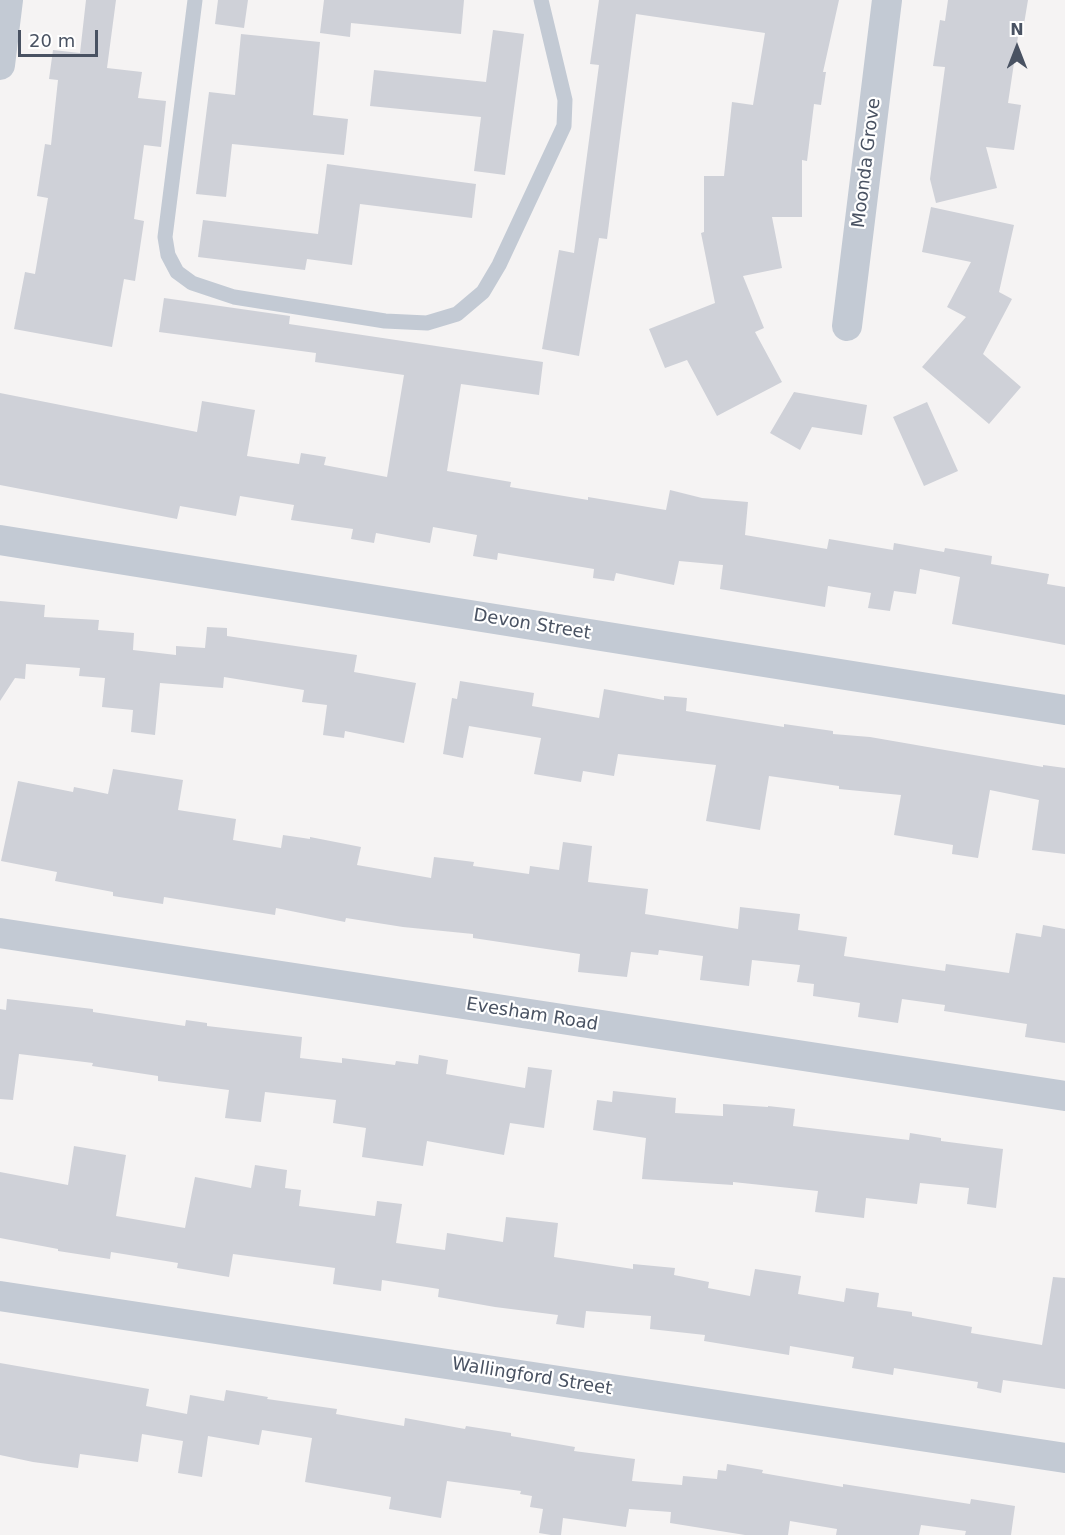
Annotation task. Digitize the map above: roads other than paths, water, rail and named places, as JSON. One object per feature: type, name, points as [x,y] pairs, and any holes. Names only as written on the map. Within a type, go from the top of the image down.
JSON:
[{"type":"street","points":[[0,65],[8,0]]},
{"type":"street","name":"Moonda Grove","points":[[847,326],[887,0]]},
{"type":"street","name":"Devon Street","points":[[0,540],[1065,710]]},
{"type":"street","name":"Evesham Road","points":[[0,933],[1065,1096]]},
{"type":"street","name":"Wallingford Street","points":[[0,1296],[1065,1458]]},
{"type":"lane","points":[[195,0],[165,237],[168,255],[177,272],[192,283],[234,297],[385,321],[427,323],[457,314],[483,292],[499,265],[564,126],[565,100],[541,0]]}]
